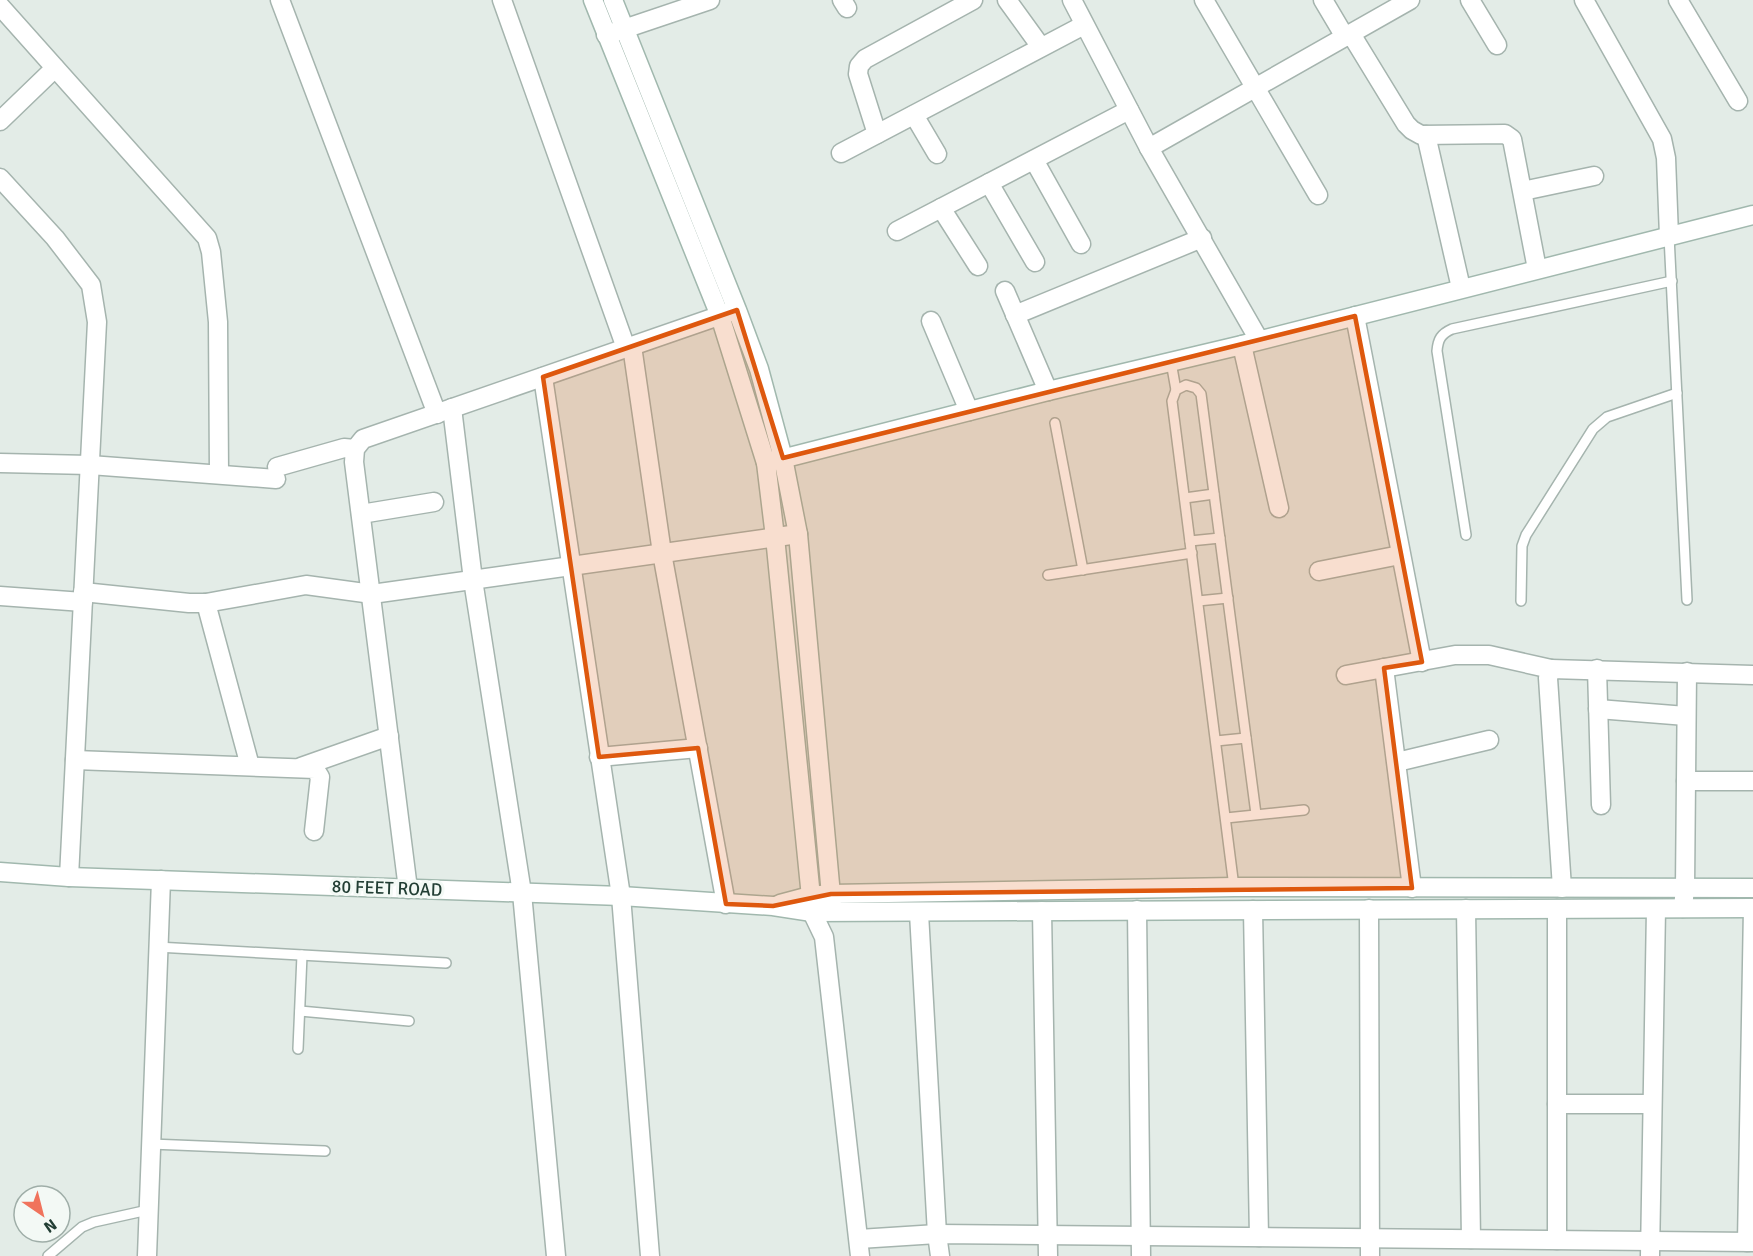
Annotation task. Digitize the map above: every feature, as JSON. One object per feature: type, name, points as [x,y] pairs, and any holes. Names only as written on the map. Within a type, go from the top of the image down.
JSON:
[{"type":"street","points":[[280,0],[444,411],[522,893],[556,1256]]},
{"type":"street","points":[[502,0],[629,347],[662,553],[726,903]]},
{"type":"street","points":[[592,0],[720,316],[775,460],[798,534],[832,903],[824,938]]},
{"type":"street","points":[[613,0],[738,310],[759,369],[775,460],[776,537],[811,904],[824,938],[860,1248],[937,1234],[1259,1237],[1371,1247],[1433,1248],[1472,1239],[1546,1246],[1650,1249],[1710,1249],[1750,1242],[1753,908],[919,913],[832,903]]},
{"type":"street","points":[[606,35],[710,0]]},
{"type":"street","points":[[877,134],[858,74],[859,66],[865,59],[973,0]]},
{"type":"street","points":[[1008,0],[1041,47]]},
{"type":"street","points":[[1071,0],[1149,148],[1259,340]]},
{"type":"street","points":[[1204,0],[1318,195]]},
{"type":"street","points":[[1323,0],[1412,130],[1421,135],[1505,134],[1512,139],[1536,269]]},
{"type":"street","points":[[1149,148],[1410,0]]},
{"type":"street","points":[[1470,0],[1497,45]]},
{"type":"street","points":[[1584,0],[1662,139],[1666,158],[1669,236]]},
{"type":"street","points":[[1678,0],[1738,101]]},
{"type":"street","points":[[0,6],[207,238],[211,252],[218,322],[219,474]]},
{"type":"street","points":[[841,153],[1084,25]]},
{"type":"street","points":[[0,121],[55,68]]},
{"type":"street","points":[[897,231],[1129,110]]},
{"type":"street","points":[[914,115],[937,154]]},
{"type":"street","points":[[1426,135],[1461,288]]},
{"type":"street","points":[[1034,160],[1081,244]]},
{"type":"street","points":[[1523,190],[1594,176]]},
{"type":"street","points":[[0,178],[55,238],[91,285],[97,322],[69,877]]},
{"type":"street","points":[[989,183],[1035,262]]},
{"type":"street","points":[[941,208],[978,266]]},
{"type":"street","points":[[775,460],[1242,345],[1753,215]]},
{"type":"street","points":[[1015,315],[1202,238]]},
{"type":"street","points":[[1005,291],[1048,391]]},
{"type":"street","points":[[408,889],[354,462],[355,449],[363,439],[738,310]]},
{"type":"street","points":[[1355,316],[1422,662]]},
{"type":"street","points":[[931,321],[969,411]]},
{"type":"street","points":[[1242,345],[1279,507]]},
{"type":"street","points":[[543,377],[621,896],[650,1256]]},
{"type":"street","points":[[0,463],[90,465],[219,474],[277,473],[344,448],[355,449]]},
{"type":"street","points":[[361,514],[434,502]]},
{"type":"street","points":[[0,596],[83,597],[206,603],[306,585],[372,594],[798,534]]},
{"type":"street","points":[[1319,571],[1400,555]]},
{"type":"street","points":[[206,603],[250,766]]},
{"type":"street","points":[[1346,675],[1455,655],[1489,655],[1551,669],[1753,675]]},
{"type":"street","points":[[1384,668],[1412,888]]},
{"type":"street","points":[[1551,669],[1548,678],[1562,888]]},
{"type":"street","points":[[1597,669],[1601,804]]},
{"type":"street","points":[[1683,909],[1687,672]]},
{"type":"street","points":[[1598,709],[1686,716]]},
{"type":"street","points":[[300,768],[389,735]]},
{"type":"street","points":[[1397,762],[1488,740]]},
{"type":"street","points":[[599,757],[698,748]]},
{"type":"street","points":[[75,760],[315,769],[320,777],[314,831]]},
{"type":"street","points":[[1686,781],[1753,781]]},
{"type":"street","name":"80 FEET ROAD","points":[[0,872],[69,877],[621,896],[773,906],[832,903]]},
{"type":"street","points":[[147,1256],[161,880]]},
{"type":"street","points":[[832,903],[1234,887],[1753,888]]},
{"type":"street","points":[[1369,909],[1371,1247]]},
{"type":"street","points":[[1466,909],[1472,1239]]},
{"type":"street","points":[[1546,1246],[1557,1104],[1557,909]]},
{"type":"street","points":[[1650,1249],[1656,909]]},
{"type":"street","points":[[1137,910],[1141,1256]]},
{"type":"street","points":[[1253,910],[1259,1237]]},
{"type":"street","points":[[1042,911],[1048,1256]]},
{"type":"street","points":[[919,913],[940,1256]]},
{"type":"street","points":[[1557,1104],[1652,1104]]},
{"type":"lane","points":[[1669,236],[1688,600]]},
{"type":"lane","points":[[1466,535],[1437,351],[1438,341],[1443,333],[1672,281]]},
{"type":"lane","points":[[1171,362],[1176,390],[1172,401],[1234,887]]},
{"type":"lane","points":[[1176,390],[1186,385],[1196,388],[1201,394],[1256,814]]},
{"type":"lane","points":[[1521,601],[1522,546],[1526,536],[1593,429],[1607,417],[1677,393]]},
{"type":"lane","points":[[1055,423],[1083,570]]},
{"type":"lane","points":[[1185,498],[1214,494]]},
{"type":"lane","points":[[1190,541],[1220,538]]},
{"type":"lane","points":[[1048,575],[1192,554]]},
{"type":"lane","points":[[1198,601],[1228,598]]},
{"type":"lane","points":[[1216,741],[1246,738]]},
{"type":"lane","points":[[1226,818],[1304,810]]},
{"type":"lane","points":[[157,947],[446,963]]},
{"type":"lane","points":[[298,1049],[302,955]]},
{"type":"lane","points":[[300,1011],[409,1021]]},
{"type":"lane","points":[[151,1144],[325,1151]]},
{"type":"lane","points":[[48,1256],[82,1227],[148,1209]]},
{"type":"highlighted area","points":[[737,310],[783,458],[1355,316],[1422,662],[1384,668],[1412,888],[831,894],[773,906],[726,904],[698,748],[599,757],[543,377]]}]
